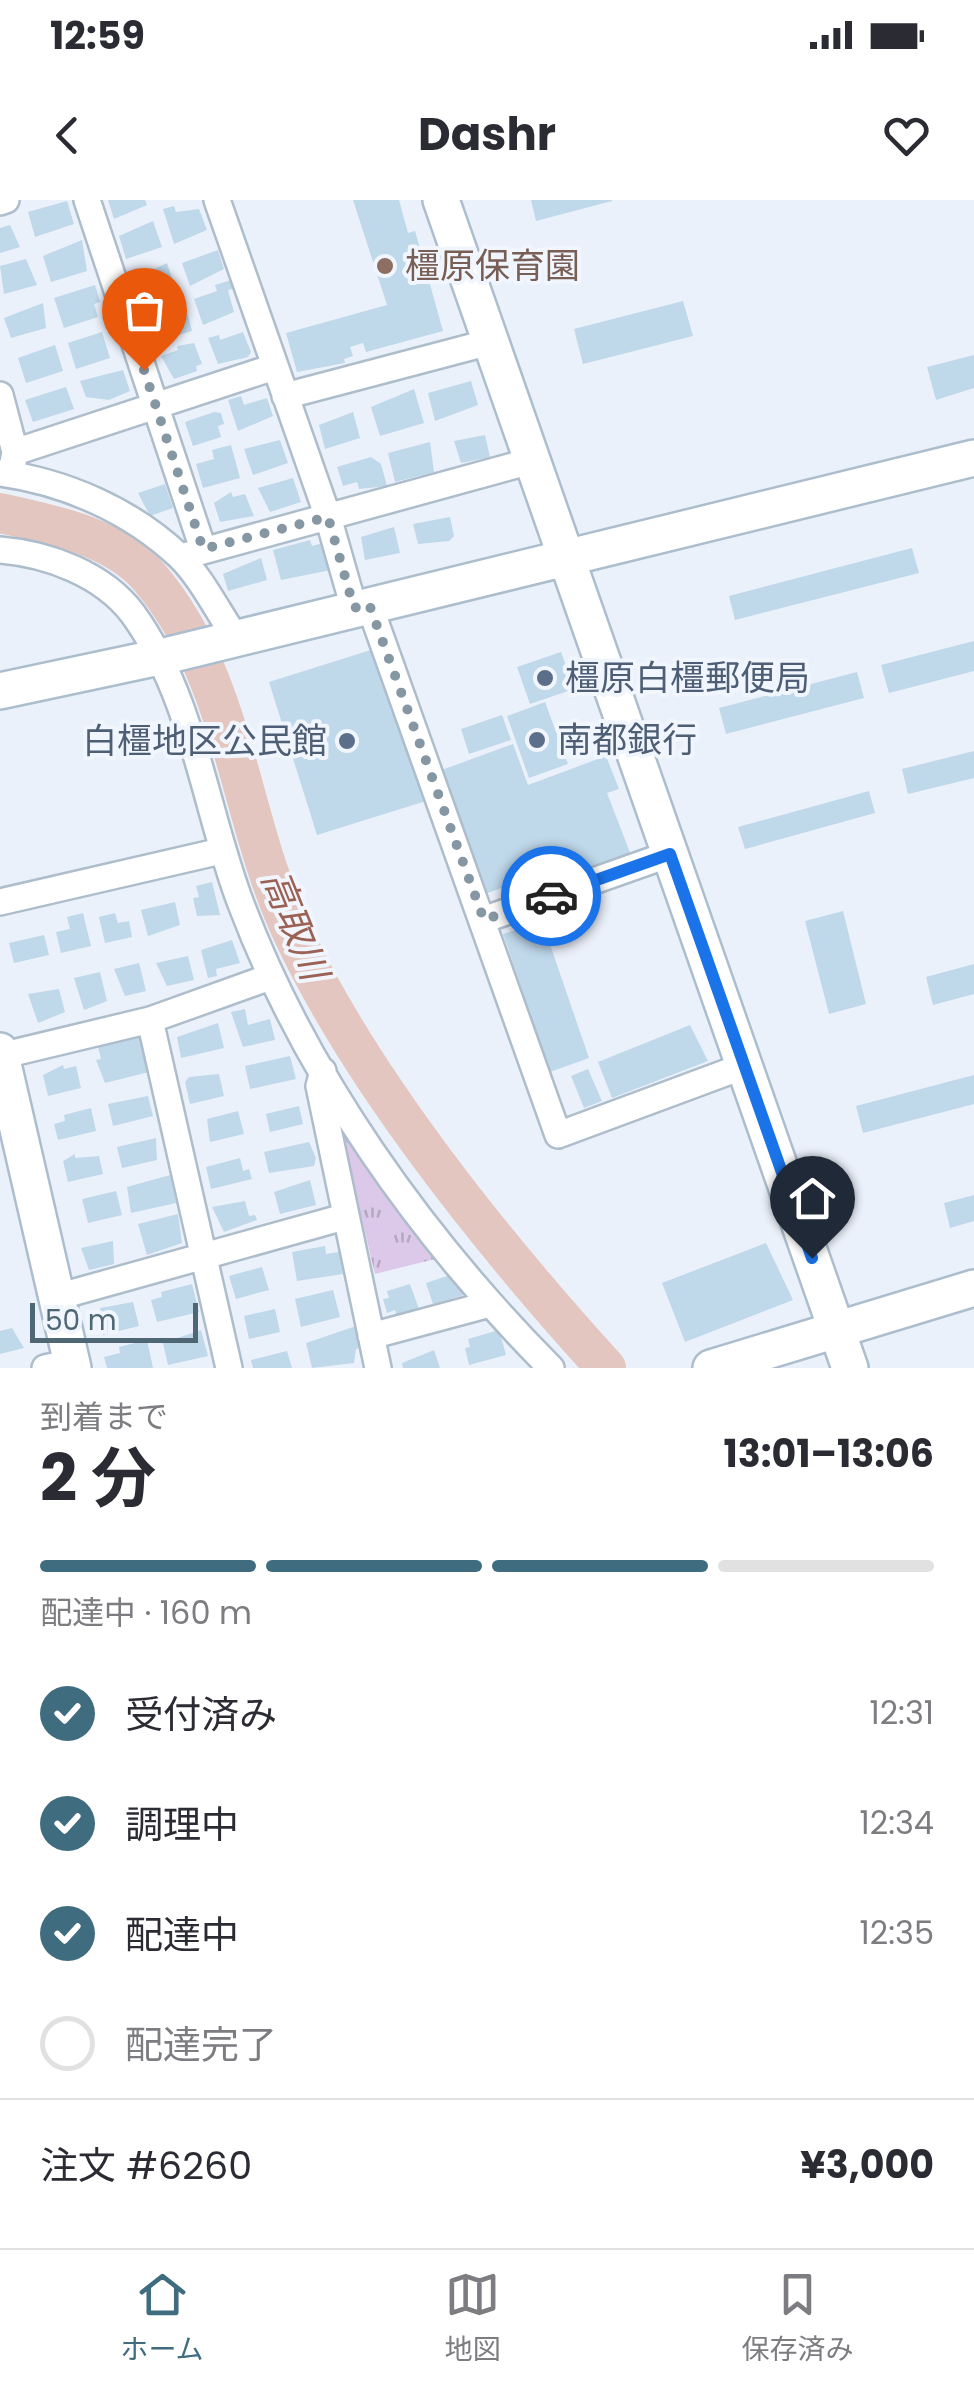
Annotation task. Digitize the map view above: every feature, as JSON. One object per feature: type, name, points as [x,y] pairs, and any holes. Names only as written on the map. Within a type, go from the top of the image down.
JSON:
[{"type":"street","points":[[87,200],[155,404],[192,553],[230,639]]},
{"type":"street","points":[[217,200],[328,517],[484,920],[558,1135],[744,1066]]},
{"type":"street","points":[[441,200],[850,1368]]},
{"type":"street","points":[[284,396],[490,342]]},
{"type":"street","points":[[9,467],[155,404],[274,366]]},
{"type":"street","points":[[0,395],[9,467]]},
{"type":"street","points":[[0,691],[163,656],[974,458]]},
{"type":"street","points":[[9,467],[112,508],[192,553],[531,462]]},
{"type":"street","points":[[0,550],[73,568],[111,591],[163,656],[221,851],[270,977],[322,1072],[394,1177],[490,1304],[551,1368]]},
{"type":"street","points":[[0,902],[221,851]]},
{"type":"street","points":[[484,920],[670,854]]},
{"type":"street","points":[[64,1366],[57,1297],[0,1054],[150,1020],[270,977]]},
{"type":"street","points":[[150,1020],[229,1368]]},
{"type":"street","points":[[322,1072],[319,1086],[378,1368]]},
{"type":"street","points":[[57,1297],[344,1217]]},
{"type":"street","points":[[712,1368],[974,1288]]},
{"type":"street","points":[[370,1336],[490,1304]]},
{"type":"green space","points":[[338,1119],[439,1258],[375,1274]]},
{"type":"building","points":[[108,200],[145,200],[147,205],[114,219]]},
{"type":"building","points":[[353,200],[399,200],[408,233],[415,231],[443,331],[366,352],[363,343],[350,347],[353,356],[344,359],[345,363],[297,372],[286,333],[387,305]]},
{"type":"building","points":[[531,200],[612,200],[612,201],[536,221]]},
{"type":"building","points":[[67,201],[74,224],[35,237],[28,212]]},
{"type":"building","points":[[174,206],[176,212],[199,209],[207,230],[174,244],[163,209]]},
{"type":"building","points":[[153,221],[162,247],[126,259],[119,236]]},
{"type":"building","points":[[10,225],[20,247],[0,253],[0,228]]},
{"type":"building","points":[[82,240],[87,271],[51,282],[43,256]]},
{"type":"building","points":[[218,250],[224,269],[190,286],[182,263]]},
{"type":"building","points":[[26,259],[37,285],[4,294],[0,266]]},
{"type":"building","points":[[167,263],[176,290],[141,302],[133,279]]},
{"type":"building","points":[[231,280],[233,289],[228,290],[234,312],[203,325],[194,299],[217,291],[215,285]]},
{"type":"building","points":[[95,285],[100,302],[94,304],[98,317],[64,328],[54,298]]},
{"type":"building","points":[[683,301],[693,336],[583,364],[574,329]]},
{"type":"building","points":[[43,303],[46,328],[11,338],[4,318]]},
{"type":"building","points":[[185,305],[192,331],[159,341],[157,336],[151,338],[145,317]]},
{"type":"building","points":[[102,332],[110,358],[76,369],[68,343]]},
{"type":"building","points":[[243,332],[251,352],[248,357],[218,364],[208,338],[219,335],[220,340]]},
{"type":"building","points":[[194,343],[202,364],[196,366],[197,371],[174,379],[161,356],[178,350],[177,346]]},
{"type":"building","points":[[55,345],[63,371],[26,383],[18,358]]},
{"type":"building","points":[[974,355],[974,388],[936,400],[927,367]]},
{"type":"building","points":[[123,370],[130,391],[109,400],[86,397],[80,381]]},
{"type":"building","points":[[471,381],[478,405],[435,421],[428,393]]},
{"type":"building","points":[[66,387],[74,409],[33,422],[25,400]]},
{"type":"building","points":[[414,389],[424,423],[380,436],[371,407]]},
{"type":"building","points":[[241,396],[244,405],[267,398],[273,416],[238,431],[228,400]]},
{"type":"building","points":[[353,412],[360,438],[325,449],[319,425]]},
{"type":"building","points":[[221,413],[221,437],[193,446],[185,422]]},
{"type":"building","points":[[485,435],[490,457],[461,463],[454,441]]},
{"type":"building","points":[[280,440],[288,463],[253,475],[244,449]]},
{"type":"building","points":[[430,442],[434,472],[395,482],[388,453]]},
{"type":"building","points":[[231,445],[240,478],[203,488],[196,464],[214,459],[212,450]]},
{"type":"building","points":[[371,457],[381,464],[387,486],[359,489],[357,482],[343,486],[337,467]]},
{"type":"building","points":[[293,478],[301,502],[270,512],[258,488]]},
{"type":"building","points":[[165,484],[173,508],[150,516],[138,493]]},
{"type":"building","points":[[231,492],[233,497],[245,494],[254,516],[220,522],[214,503]]},
{"type":"building","points":[[450,517],[454,536],[449,541],[418,544],[413,524]]},
{"type":"building","points":[[394,527],[400,553],[365,560],[361,537]]},
{"type":"building","points":[[310,540],[312,546],[323,543],[331,570],[281,580],[273,550]]},
{"type":"building","points":[[912,548],[919,573],[735,620],[729,596]]},
{"type":"building","points":[[261,558],[267,580],[228,591],[223,574]]},
{"type":"building","points":[[974,641],[974,671],[889,693],[881,665]]},
{"type":"building","name":"白橿地区公民館","points":[[377,648],[426,801],[317,835],[269,682]]},
{"type":"building","name":"橿原白橿郵便局","points":[[561,652],[574,689],[530,704],[517,667]]},
{"type":"building","points":[[857,672],[864,698],[726,734],[719,708]]},
{"type":"building","name":"南都銀行","points":[[545,702],[568,764],[529,778],[507,716]]},
{"type":"building","points":[[502,715],[511,740],[469,754],[461,729]]},
{"type":"building","points":[[513,744],[528,785],[606,756],[619,789],[607,793],[631,855],[512,899],[507,886],[485,894],[439,771]]},
{"type":"building","points":[[974,751],[974,778],[908,794],[902,769]]},
{"type":"building","points":[[869,791],[875,813],[745,849],[738,827]]},
{"type":"building","points":[[212,882],[220,915],[197,916],[193,898],[199,897],[196,886]]},
{"type":"building","points":[[175,902],[180,925],[148,936],[141,910]]},
{"type":"building","points":[[843,911],[866,1004],[829,1014],[805,921]]},
{"type":"building","points":[[83,913],[91,946],[61,953],[56,932],[70,929],[67,917]]},
{"type":"building","points":[[115,913],[118,923],[129,921],[132,937],[105,943],[99,917]]},
{"type":"building","points":[[542,921],[589,1058],[550,1072],[503,934]]},
{"type":"building","points":[[44,935],[49,955],[14,963],[9,943]]},
{"type":"building","points":[[232,940],[240,963],[216,969],[217,976],[208,978],[201,950]]},
{"type":"building","points":[[188,956],[194,980],[167,986],[156,963]]},
{"type":"building","points":[[139,963],[146,991],[125,996],[114,969]]},
{"type":"building","points":[[974,964],[974,994],[933,1005],[926,977]]},
{"type":"building","points":[[100,972],[107,1001],[84,1010],[74,978]]},
{"type":"building","points":[[59,989],[65,1012],[38,1023],[28,994]]},
{"type":"building","points":[[245,1009],[248,1025],[270,1019],[275,1040],[243,1047],[231,1012]]},
{"type":"building","points":[[218,1023],[224,1048],[181,1058],[177,1037]]},
{"type":"building","points":[[690,1025],[708,1061],[612,1098],[598,1062]]},
{"type":"building","points":[[140,1037],[149,1072],[105,1083],[96,1060],[101,1059],[98,1047]]},
{"type":"building","points":[[290,1056],[296,1079],[250,1089],[245,1066]]},
{"type":"building","points":[[63,1065],[64,1069],[76,1066],[81,1088],[48,1096],[43,1075]]},
{"type":"building","points":[[588,1069],[602,1101],[584,1108],[571,1076]]},
{"type":"building","points":[[219,1074],[224,1096],[190,1104],[185,1082],[189,1077]]},
{"type":"building","points":[[974,1075],[974,1104],[863,1133],[856,1106]]},
{"type":"building","points":[[148,1096],[153,1116],[113,1126],[108,1104]]},
{"type":"building","points":[[299,1106],[303,1124],[270,1132],[266,1114]]},
{"type":"building","points":[[91,1108],[96,1131],[58,1140],[54,1124],[65,1121],[64,1115]]},
{"type":"building","points":[[238,1111],[244,1134],[210,1142],[207,1119]]},
{"type":"building","points":[[156,1138],[157,1160],[122,1168],[117,1147]]},
{"type":"building","points":[[309,1142],[316,1158],[314,1166],[269,1173],[264,1152]]},
{"type":"building","points":[[75,1154],[75,1158],[99,1156],[103,1174],[68,1182],[63,1161]]},
{"type":"building","points":[[240,1158],[243,1171],[249,1169],[252,1179],[211,1189],[206,1167]]},
{"type":"building","points":[[170,1175],[176,1203],[131,1213],[127,1187]]},
{"type":"building","points":[[310,1180],[316,1205],[280,1214],[274,1192]]},
{"type":"building","points":[[116,1191],[122,1215],[88,1223],[82,1199]]},
{"type":"building","points":[[974,1195],[974,1221],[950,1228],[944,1203]]},
{"type":"building","points":[[245,1201],[249,1216],[255,1215],[257,1220],[224,1232],[212,1207]]},
{"type":"building","points":[[178,1214],[182,1243],[147,1255],[138,1224]]},
{"type":"building","points":[[113,1241],[114,1264],[89,1270],[81,1248]]},
{"type":"building","points":[[766,1243],[793,1300],[685,1342],[662,1283]]},
{"type":"building","points":[[325,1246],[326,1254],[339,1252],[343,1274],[297,1281],[292,1252]]},
{"type":"building","points":[[262,1267],[269,1290],[236,1299],[229,1276]]},
{"type":"building","points":[[456,1273],[464,1295],[433,1304],[426,1283]]},
{"type":"building","points":[[192,1284],[199,1312],[157,1322],[151,1300],[162,1297],[161,1292]]},
{"type":"building","points":[[410,1284],[420,1312],[398,1319],[395,1310],[387,1313],[383,1299],[389,1298],[387,1291]]},
{"type":"building","points":[[333,1290],[340,1317],[301,1327],[295,1299]]},
{"type":"building","points":[[133,1302],[139,1326],[103,1335],[100,1308]]},
{"type":"building","points":[[275,1309],[280,1332],[249,1339],[244,1316]]},
{"type":"building","points":[[356,1326],[361,1348],[356,1349],[354,1363],[312,1368],[306,1343]]},
{"type":"building","points":[[12,1328],[24,1348],[0,1354],[0,1331]]},
{"type":"building","points":[[201,1330],[208,1356],[168,1365],[163,1343]]},
{"type":"building","points":[[499,1330],[506,1355],[469,1365],[465,1348],[470,1347],[468,1339]]},
{"type":"building","points":[[147,1340],[153,1368],[107,1368],[104,1357],[120,1353],[119,1347]]},
{"type":"building","points":[[434,1350],[440,1368],[403,1368],[402,1363]]},
{"type":"building","points":[[287,1351],[292,1368],[253,1368],[251,1360]]},
{"type":"waterway","name":"高取川","points":[[0,513],[81,534],[119,552],[150,578],[179,618],[219,704],[275,890],[322,990],[356,1048],[434,1161],[520,1270],[606,1368]]},
{"type":"way so far","points":[[144,370],[203,549],[328,517],[354,608],[369,604],[484,920],[551,896]]},
{"type":"place","name":"橿原保育園","points":[[385,266]]},
{"type":"place","name":"橿原白橿郵便局","points":[[545,678]]},
{"type":"place","name":"南都銀行","points":[[537,740]]},
{"type":"place","name":"白橿地区公民館","points":[[347,741]]},
{"type":"route","points":[[551,896],[670,854],[812,1258]]}]
